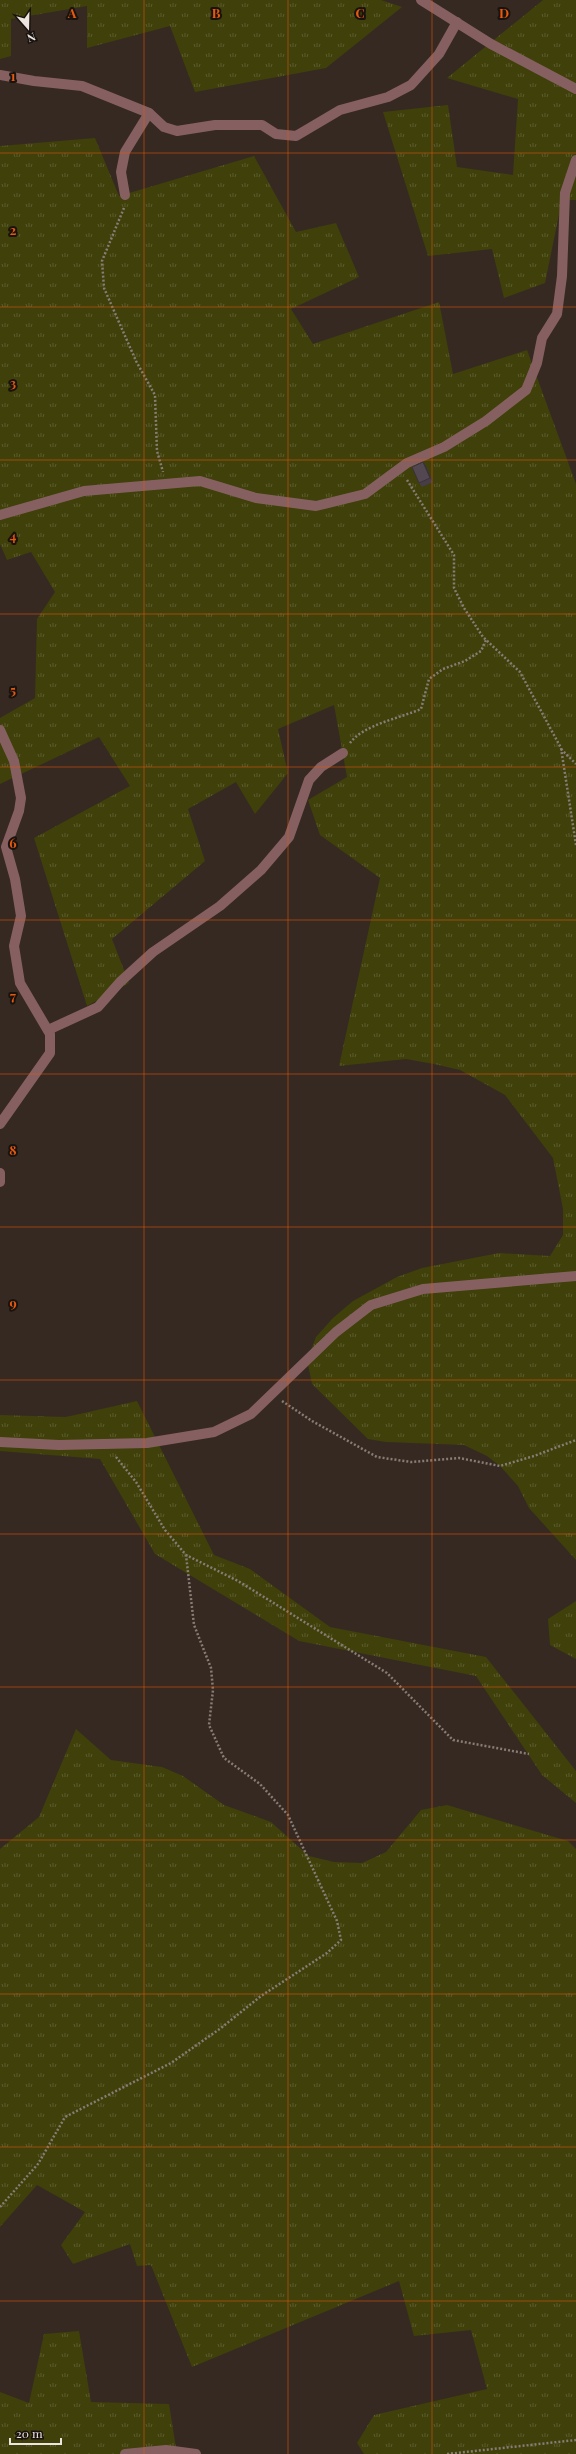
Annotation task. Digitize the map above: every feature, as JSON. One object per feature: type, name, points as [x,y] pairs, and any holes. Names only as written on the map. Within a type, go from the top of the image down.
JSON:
[{"type":"street","points":[[421,0],[491,44],[576,89]]},
{"type":"street","points":[[0,75],[34,81],[82,86],[149,113],[164,127],[177,131],[215,125],[262,125],[276,134],[296,136],[315,123],[340,110],[388,97],[411,85],[439,54],[457,22]]},
{"type":"street","points":[[125,195],[121,172],[125,152],[149,113]]},
{"type":"street","points":[[0,515],[84,491],[200,481],[256,498],[316,506],[365,494],[407,463],[444,447],[486,421],[526,390],[537,363],[542,338],[557,314],[562,276],[566,193],[576,160]]},
{"type":"street","points":[[0,730],[14,761],[21,798],[19,811],[6,847],[15,879],[21,916],[14,946],[20,983],[50,1034],[50,1053],[0,1124]]},
{"type":"street","points":[[48,1030],[98,1007],[120,982],[153,952],[220,906],[261,870],[289,837],[309,780],[321,767],[343,753]]},
{"type":"street","points":[[0,1173],[0,1182]]},
{"type":"street","points":[[0,1442],[106,1444],[147,1443],[214,1432],[251,1414],[336,1332],[371,1305],[423,1289],[576,1276]]},
{"type":"street","points":[[126,2454],[166,2450],[196,2454]]},
{"type":"path","points":[[125,195],[124,212],[102,261],[104,288],[136,361],[155,396],[157,451],[166,484]]},
{"type":"path","points":[[398,470],[412,486],[454,555],[454,588],[464,608],[486,640],[520,672],[561,748],[576,764]]},
{"type":"path","points":[[343,753],[354,738],[372,726],[395,720],[421,710],[429,679],[443,669],[465,661],[481,651],[486,640]]},
{"type":"path","points":[[561,748],[576,845]]},
{"type":"path","points":[[271,1395],[312,1421],[377,1457],[410,1462],[459,1458],[500,1466],[534,1456],[576,1440]]},
{"type":"path","points":[[106,1444],[136,1482],[165,1530],[186,1555],[238,1582],[387,1673],[453,1740],[529,1754]]},
{"type":"path","points":[[0,2207],[38,2164],[66,2117],[172,2063],[221,2028],[261,1996],[327,1954],[341,1940],[337,1921],[288,1815],[260,1784],[224,1758],[209,1725],[213,1690],[211,1668],[194,1625],[186,1555]]},
{"type":"path","points":[[447,2454],[576,2440]]},
{"type":"green space","points":[[0,0],[381,0],[402,7],[326,68],[195,92],[170,26],[87,48],[87,6],[11,19],[11,56],[0,59]]},
{"type":"green space","points":[[543,0],[576,0],[576,200],[562,200],[545,283],[504,298],[492,249],[428,256],[383,112],[448,105],[457,167],[513,175],[518,99],[447,78]]},
{"type":"green space","points":[[95,138],[119,196],[254,156],[296,232],[336,223],[359,277],[291,309],[313,344],[439,302],[453,374],[527,350],[576,484],[576,1560],[529,1508],[518,1486],[500,1466],[487,1456],[464,1445],[386,1442],[368,1439],[312,1384],[307,1360],[316,1337],[333,1318],[353,1301],[397,1277],[422,1268],[499,1253],[550,1256],[563,1235],[563,1209],[553,1158],[505,1095],[460,1070],[406,1059],[339,1066],[380,878],[320,835],[308,800],[347,777],[334,705],[278,729],[288,773],[255,814],[236,782],[188,809],[205,861],[112,939],[129,983],[87,1006],[34,838],[130,786],[99,737],[0,784],[0,718],[35,698],[37,619],[55,592],[31,552],[7,560],[0,544],[0,146]]},
{"type":"green space","points":[[137,1401],[214,1555],[250,1569],[330,1627],[486,1657],[576,1771],[576,1803],[542,1775],[476,1676],[299,1641],[155,1554],[100,1459],[0,1451],[0,1415],[66,1417]]},
{"type":"green space","points":[[576,1601],[576,1659],[550,1645],[548,1619]]},
{"type":"green space","points":[[76,1729],[111,1760],[162,1767],[183,1776],[224,1805],[271,1822],[309,1856],[334,1862],[362,1863],[386,1852],[421,1810],[447,1805],[568,1841],[576,1849],[576,2454],[364,2454],[357,2443],[374,2415],[487,2389],[471,2330],[414,2336],[399,2281],[192,2367],[151,2265],[137,2266],[130,2244],[73,2264],[61,2245],[85,2212],[37,2185],[0,2227],[0,1849],[39,1817]]},
{"type":"green space","points":[[79,2331],[91,2402],[169,2404],[177,2454],[0,2454],[0,2392],[29,2403],[44,2334]]},
{"type":"building","points":[[423,462],[430,478],[419,483],[412,467]]}]
